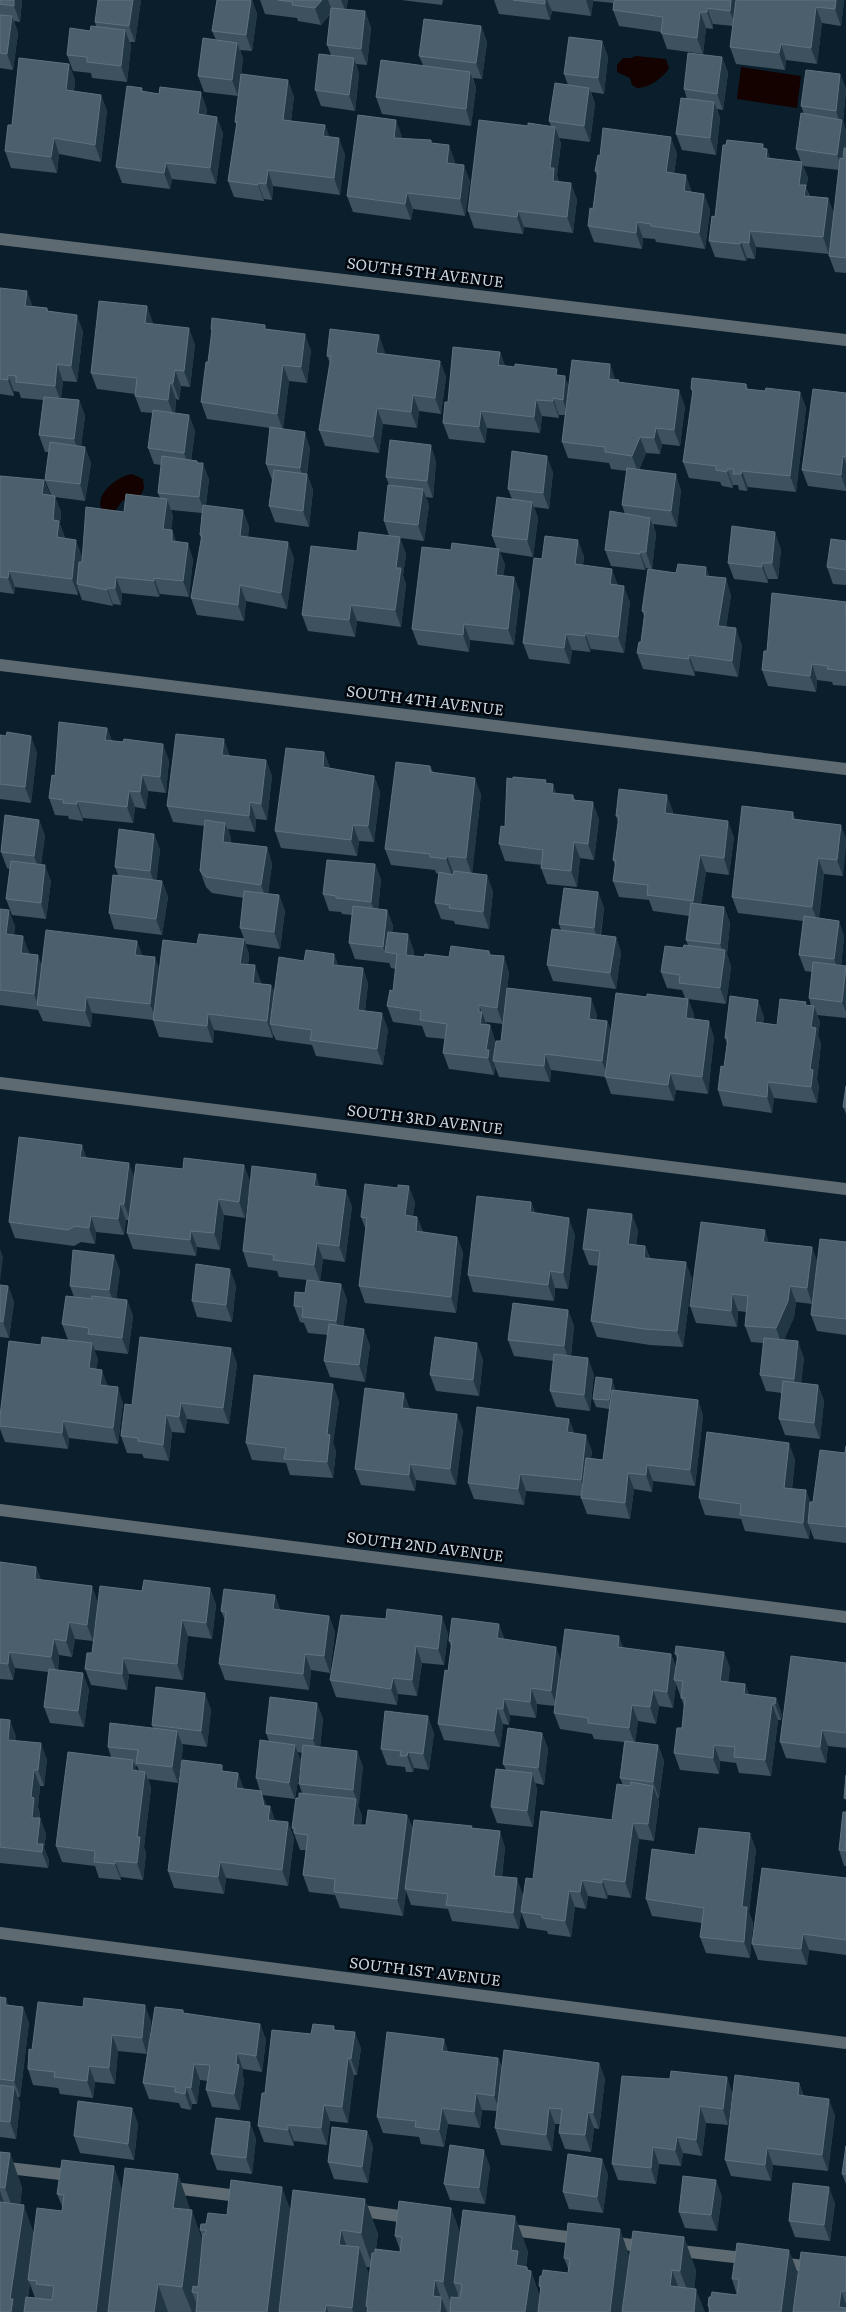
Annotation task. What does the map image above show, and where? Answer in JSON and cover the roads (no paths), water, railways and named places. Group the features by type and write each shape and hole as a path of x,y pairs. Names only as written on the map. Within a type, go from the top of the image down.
{"street":[{"name":"SOUTH 5TH AVENUE","path":"0,239 846,340"},
{"name":"SOUTH 4TH AVENUE","path":"0,665 846,768"},
{"name":"SOUTH 3RD AVENUE","path":"0,1083 846,1189"},
{"name":"SOUTH 2ND AVENUE","path":"0,1510 846,1617"},
{"name":"SOUTH 1ST AVENUE","path":"0,1933 846,2043"},
{"path":"0,2167 88,2178"},
{"path":"157,2186 256,2198"},
{"path":"344,2209 423,2219"},
{"path":"492,2227 846,2271"}]}
